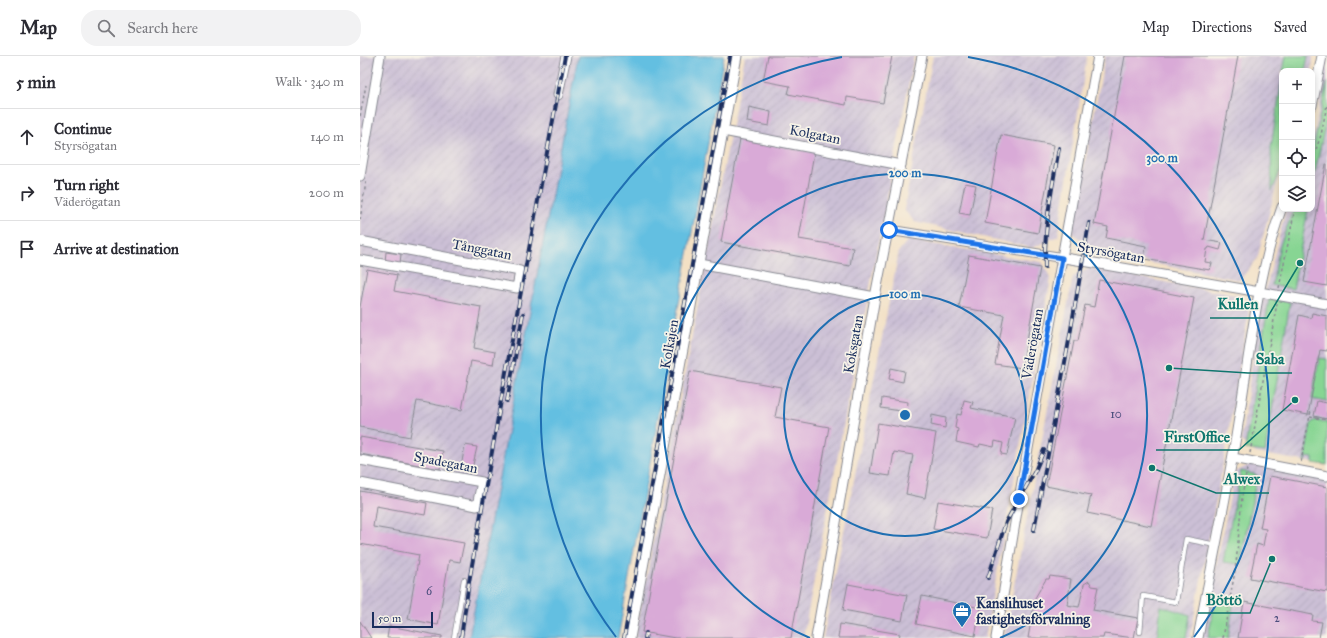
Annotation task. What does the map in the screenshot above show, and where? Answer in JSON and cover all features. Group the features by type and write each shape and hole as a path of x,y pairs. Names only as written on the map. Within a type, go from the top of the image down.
{"street":[{"path":"360,176 363,141 380,56"},
{"path":"558,95 566,56"},
{"name":"Kolkajen","path":"630,638 737,56"},
{"name":"Koksgatan","path":"816,638 876,297 922,56"},
{"name":"Väderögatan","path":"996,638 1019,499 1098,56"},
{"path":"1312,104 1322,56"},
{"name":"Kolgatan","path":"723,131 901,165"},
{"path":"1198,638 1233,458 1259,293 1265,262 1274,228 1280,212"},
{"name":"Styrsögatan","path":"889,230 1062,258 1327,304"},
{"name":"Tånggatan","path":"360,241 520,271 516,288 360,260"},
{"path":"699,264 876,297"},
{"path":"1233,458 1327,476"},
{"name":"Spadegatan","path":"360,460 482,482 477,506 360,482"}],"lane":[{"path":"1140,632 1143,596 1176,602 1186,539 1216,544"},
{"path":"454,638 464,580"}],"path":[{"path":"360,116 367,78"},
{"path":"1315,152 1321,135 1327,105"},
{"path":"1223,638 1236,565 1242,496 1293,212"},
{"path":"1301,464 1311,410"},
{"path":"1310,417 1327,420"}],"shaded area":[{"path":"360,56 578,56 469,638 360,638"},
{"path":"745,56 914,56 803,638 635,638"},
{"path":"933,56 1087,56 1058,236 1032,248 915,222 904,210"},
{"path":"1105,56 1313,56 1312,68 1279,68 1279,178 1257,259 1240,280 1099,253 1072,233"},
{"path":"1327,57 1327,465 1256,453 1241,441 1259,316 1285,212 1315,212 1315,131"},
{"path":"908,240 1042,262 1051,278 985,638 823,638 899,251"},
{"path":"1090,268 1240,296 1249,311 1224,458 1190,638 1004,638 1073,277"},
{"path":"1251,464 1327,480 1327,638 1202,638 1235,472"}],"green space":[{"path":"1286,56 1308,56 1306,68 1284,68"},
{"path":"1327,82 1327,116 1315,172 1315,140"},
{"path":"1279,98 1279,174 1272,191 1271,147"},
{"path":"1293,212 1307,212 1293,289 1272,285 1280,245"},
{"path":"1269,299 1290,302 1265,452 1245,449"},
{"path":"1319,358 1327,359 1327,402 1312,399"},
{"path":"1315,420 1327,422 1327,465 1313,463 1313,458 1306,457 1304,462 1311,423"},
{"path":"1241,471 1257,475 1240,564 1223,562"},
{"path":"1216,596 1234,599 1228,638 1208,638"},
{"path":"1161,606 1190,615 1186,638 1157,638"}],"water":[{"path":"578,56 724,56 618,638 469,638"}],"building":[{"path":"768,56 892,56 883,103 847,97 846,105 788,94 790,86 763,81"},
{"path":"1125,56 1238,56 1204,240 1222,243 1220,250 1209,247 1207,249 1205,262 1212,263 1210,270 1144,259 1146,246 1106,238 1108,227 1094,224"},
{"path":"749,107 771,112 769,126 747,122"},
{"path":"1001,135 1054,145 1038,233 985,223"},
{"path":"740,139 814,153 799,239 853,248 850,266 721,242"},
{"path":"1327,164 1327,286 1304,282"},
{"path":"965,183 976,185 970,215 959,213"},
{"path":"386,252 401,254 400,264 385,262"},
{"path":"969,255 1040,268 1022,368 995,364 1004,315 959,307"},
{"path":"367,269 397,275 394,291 481,307 474,348 495,352 493,365 471,361 462,410 417,401 410,437 360,427 360,307"},
{"path":"1099,280 1194,298 1151,526 1087,513 1091,495 1046,486 1074,341 1078,341 1085,305 1094,307"},
{"path":"1312,313 1327,316 1327,351 1320,350 1308,415 1282,410 1299,315 1311,318"},
{"path":"891,368 905,371 903,382 889,379"},
{"path":"690,371 781,387 775,417 829,427 791,638 675,638 642,632"},
{"path":"882,398 908,402 907,412 881,408"},
{"path":"964,400 973,402 971,408 1015,417 1007,455 1001,454 1003,443 995,441 994,447 980,444 979,447 956,442 958,429 955,428 957,414 961,415"},
{"path":"1317,401 1327,403 1327,419 1314,416"},
{"path":"932,415 946,418 945,428 931,425"},
{"path":"878,423 936,433 925,498 906,494 913,455 894,452 890,476 870,473"},
{"path":"360,437 443,451 440,469 360,454"},
{"path":"465,445 477,447 472,469 461,467"},
{"path":"1270,476 1327,487 1327,592 1250,578 1257,544 1263,546 1266,529 1260,528"},
{"path":"360,491 427,503 425,515 376,506 373,527 464,543 460,562 449,560 438,625 408,619 419,555 360,544"},
{"path":"938,501 992,510 987,538 933,529"},
{"path":"1050,576 1071,579 1067,605 1079,607 1084,584 1089,581 1092,586 1098,587 1093,610 1138,618 1134,638 1104,634 1103,638 1028,638 1035,598 1046,579 1049,579"},
{"path":"848,584 907,595 902,621 843,610"},
{"path":"922,596 981,608 975,636 916,624"},
{"path":"1244,602 1313,615 1312,621 1322,622 1319,638 1238,638"},
{"path":"360,621 364,627 371,638 360,638"},
{"path":"840,624 900,634 899,638 838,638"},
{"path":"389,626 442,636 442,638 387,638"}],"railway":[{"path":"461,638 469,582 506,372 565,56"},
{"path":"624,638 730,56"},
{"path":"1045,267 1047,222 1059,148"},
{"path":"1034,530 1089,223"},
{"path":"507,401 523,314"},
{"path":"988,578 1006,522 1035,471 1044,450"},
{"path":"645,638 646,633"}],"place":[{"name":"Kullen","path":"1300,263"},
{"name":"Saba","path":"1169,368"},
{"name":"FirstOffice","path":"1295,400"},
{"name":"Alwex","path":"1152,468"},
{"name":"Böttö","path":"1272,559"},
{"name":"Kanslihuset fastighetsförvalning","path":"962,628"}],"route":[{"path":"889,230 1062,258 1019,499"}]}
